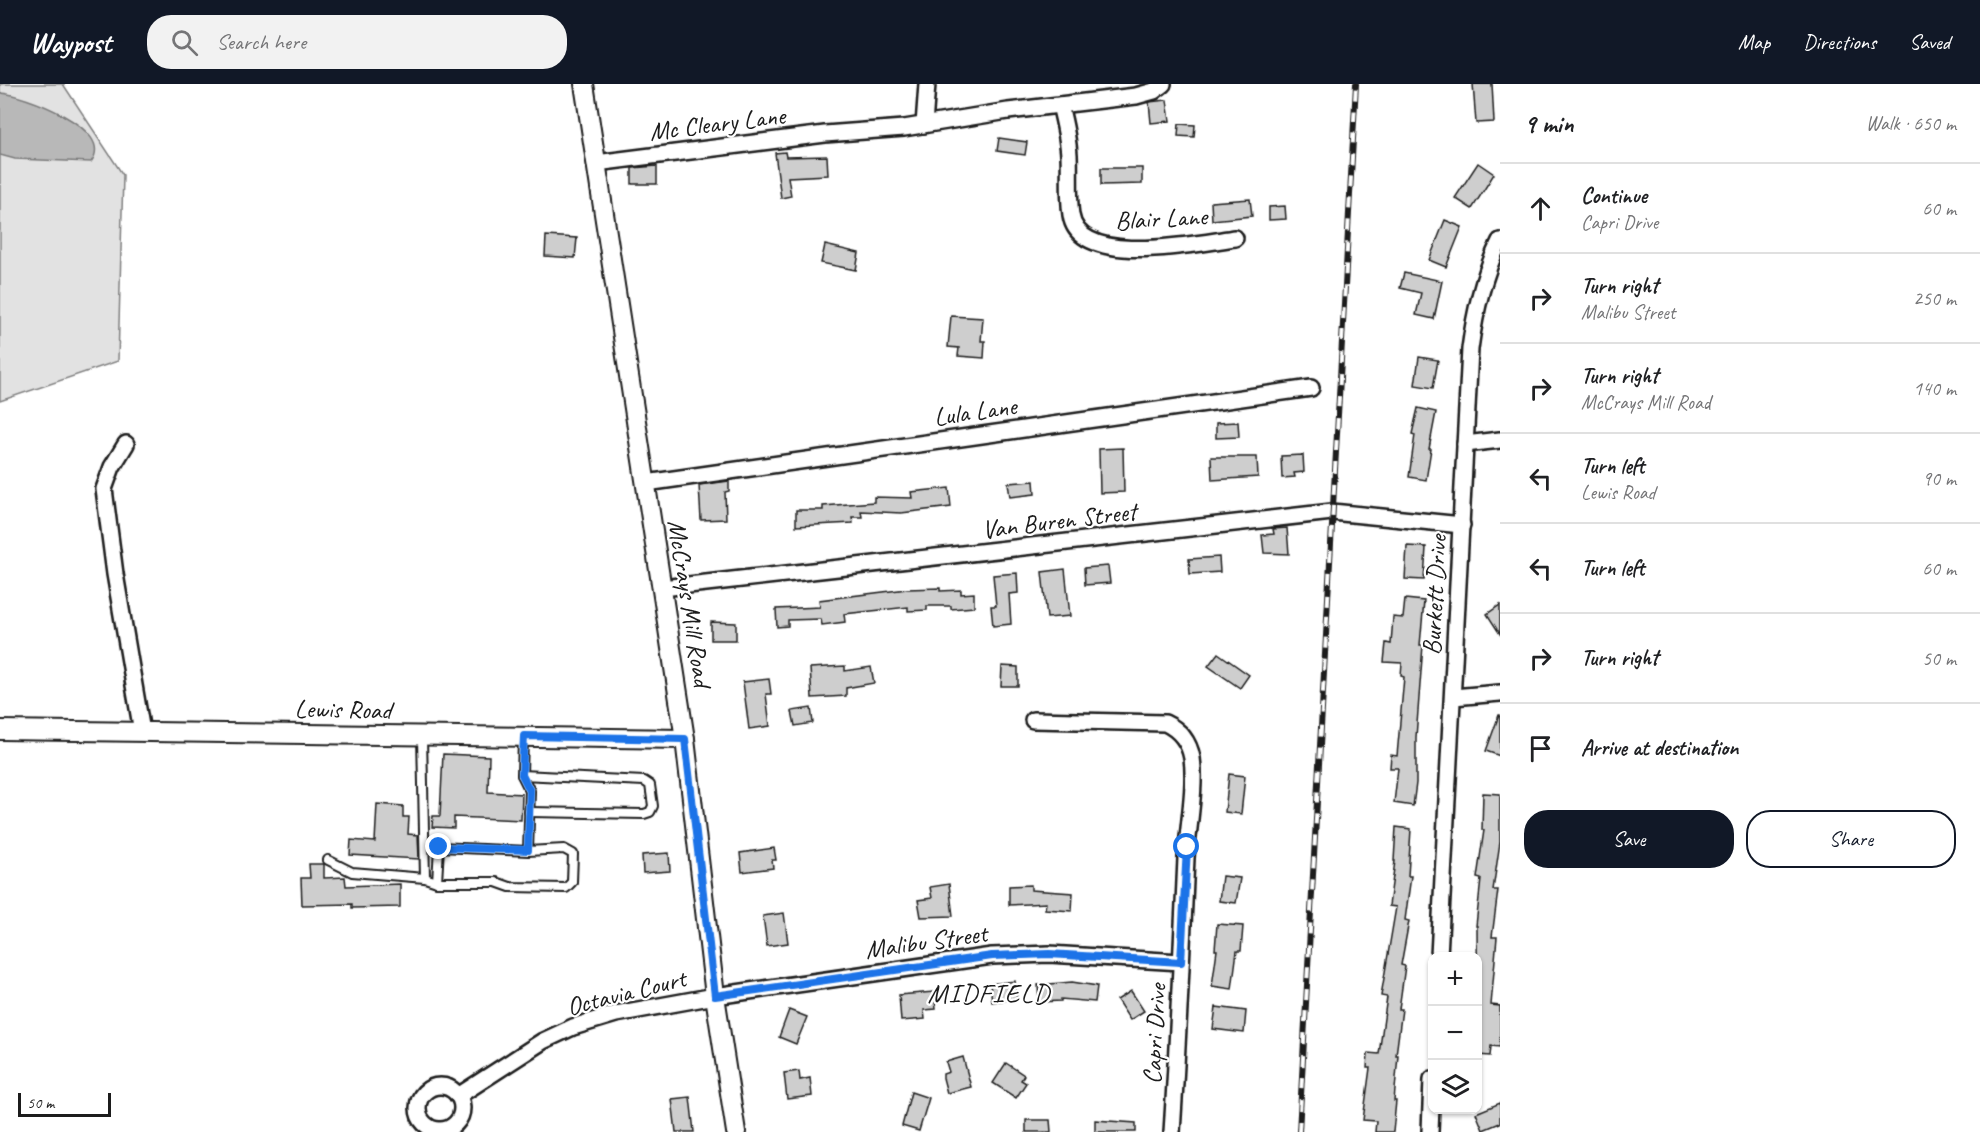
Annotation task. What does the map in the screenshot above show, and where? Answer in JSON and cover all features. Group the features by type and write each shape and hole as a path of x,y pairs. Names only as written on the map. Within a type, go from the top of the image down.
{"street":[{"name":"McCrays Mill Road","path":"584,84 685,739 715,996 736,1132"},
{"path":"924,125 927,84"},
{"name":"Mc Cleary Lane","path":"596,162 825,134 924,125 1136,96 1154,91 1162,84"},
{"name":"Blair Lane","path":"1060,105 1069,154 1071,214 1076,228 1084,237 1104,246 1153,248 1234,238"},
{"name":"Burkett Drive","path":"1439,952 1473,322 1485,278 1500,241"},
{"name":"Lula Lane","path":"646,483 1311,388"},
{"path":"1465,444 1500,440"},
{"path":"126,444 112,467 104,489 115,574 142,732"},
{"name":"Van Buren Street","path":"662,588 1332,512 1462,525"},
{"path":"1453,697 1500,693"},
{"name":"Capri Drive","path":"1033,720 1165,723 1175,727 1188,744 1193,772 1172,1132"},
{"name":"Lewis Road","path":"0,730 685,739"},
{"name":"Malibu Street","path":"715,996 992,956 1049,954 1181,962"},
{"name":"Octavia Court","path":"458,1096 543,1041 573,1027 616,1014 715,996"},
{"path":"1430,1132 1431,1114"}],"lane":[{"path":"422,735 425,878"},
{"path":"524,736 522,775 530,791 528,850"},
{"path":"522,775 644,781 650,785 653,806 650,812 644,814 529,812"},
{"path":"328,860 352,872 425,878 437,882 496,882 510,887 566,888 572,882 573,854 564,849 439,847 437,882"}],"shaded area":[{"path":"0,84 63,84 123,175 118,361 0,401"},
{"path":"0,93 45,107 79,126 91,137 95,150 91,162 15,159 0,155"}],"building":[{"path":"1473,84 1492,84 1494,122 1476,123"},
{"path":"1167,100 1170,121 1151,123 1149,102"},
{"path":"1179,124 1195,125 1194,137 1178,136"},
{"path":"999,138 1027,142 1025,155 997,151"},
{"path":"785,152 786,157 827,156 828,175 788,177 791,196 781,198 775,153"},
{"path":"1478,163 1494,174 1472,209 1455,198"},
{"path":"657,166 657,184 632,184 632,168"},
{"path":"1101,168 1142,168 1142,184 1101,185"},
{"path":"1250,199 1252,216 1212,220 1211,202"},
{"path":"1285,206 1286,219 1269,220 1269,207"},
{"path":"1445,220 1462,227 1446,267 1429,260"},
{"path":"546,236 577,238 575,258 545,256"},
{"path":"825,245 859,253 856,270 821,263"},
{"path":"1404,273 1442,281 1434,319 1416,315 1421,293 1400,288"},
{"path":"951,316 983,318 981,341 985,341 984,358 958,356 959,348 948,347"},
{"path":"1419,357 1438,360 1433,388 1415,385"},
{"path":"1418,408 1436,412 1426,480 1409,477 1415,435 1412,434"},
{"path":"1238,422 1239,437 1216,438 1216,423"},
{"path":"1123,448 1124,492 1100,493 1099,449"},
{"path":"1303,455 1304,472 1294,473 1295,477 1282,478 1281,456"},
{"path":"1211,457 1257,457 1258,477 1212,480"},
{"path":"729,481 729,491 725,492 726,519 701,520 699,485"},
{"path":"1034,481 1035,494 1010,497 1008,483"},
{"path":"949,488 951,507 901,513 861,511 862,517 852,517 853,523 796,526 796,510 823,510 823,506 874,502 874,497 912,498 911,492"},
{"path":"1287,528 1289,554 1264,553 1262,535 1274,534 1273,529"},
{"path":"1407,546 1426,547 1424,580 1405,579"},
{"path":"1219,557 1220,572 1190,574 1189,559"},
{"path":"1108,566 1110,583 1085,585 1084,568"},
{"path":"1065,569 1070,616 1047,618 1042,572"},
{"path":"1017,573 1018,593 1009,594 1011,624 993,626 991,606 996,606 993,575"},
{"path":"940,588 940,591 961,590 961,594 974,593 974,607 951,609 951,606 927,606 927,610 908,611 908,607 844,614 845,622 822,625 821,619 788,620 788,626 777,627 776,609 820,607 819,600 907,589"},
{"path":"1405,599 1424,601 1413,806 1394,803 1398,768 1390,768 1391,755 1397,756 1404,677 1401,676 1402,663 1384,662 1386,643 1391,644 1393,617 1403,618"},
{"path":"1500,605 1500,634 1487,614"},
{"path":"711,622 736,623 736,640 711,640"},
{"path":"1218,653 1249,675 1240,688 1208,666"},
{"path":"845,666 845,671 871,667 874,683 846,688 846,696 812,698 810,668"},
{"path":"1002,666 1018,667 1018,686 1001,686"},
{"path":"769,679 771,694 766,694 770,726 749,729 743,682"},
{"path":"811,708 813,723 795,726 792,711"},
{"path":"1500,715 1500,756 1486,751"},
{"path":"443,754 489,756 488,792 522,794 521,820 454,817 454,828 432,827 433,816 440,816"},
{"path":"1229,774 1245,776 1241,814 1225,812"},
{"path":"1483,793 1500,794 1500,842 1493,890 1498,890 1492,937 1497,937 1491,1005 1500,1006 1500,1047 1491,1046 1490,1056 1482,1055 1482,952 1477,952 1476,926 1481,879 1477,878 1484,830 1482,830"},
{"path":"377,804 403,806 403,817 409,817 408,834 418,835 419,859 350,855 351,840 375,842"},
{"path":"1396,827 1411,829 1408,876 1411,876 1405,920 1409,921 1401,965 1405,966 1399,1009 1402,1009 1396,1055 1398,1055 1393,1132 1375,1132 1376,1121 1363,1120 1370,1068 1367,1068 1368,1053 1379,1054 1387,997 1381,996 1396,907 1389,906 1395,861"},
{"path":"774,848 776,860 772,860 773,868 742,872 740,853"},
{"path":"669,853 670,871 643,873 642,855"},
{"path":"309,864 324,864 324,878 345,877 346,886 400,884 400,907 352,908 352,904 302,905 301,878 310,878"},
{"path":"1222,876 1240,878 1236,903 1219,901"},
{"path":"949,884 953,916 921,917 918,900 932,898 930,887"},
{"path":"1031,885 1031,890 1073,893 1072,911 1045,909 1046,903 1009,905 1009,886"},
{"path":"784,913 788,943 767,946 763,916"},
{"path":"1217,924 1243,926 1241,951 1237,951 1232,989 1212,986 1217,950 1215,950"},
{"path":"1015,981 1017,999 992,1002 990,984"},
{"path":"1072,982 1097,986 1095,1002 1061,999 1061,1001 1039,1002 1038,985"},
{"path":"1131,991 1144,1011 1130,1020 1117,1000"},
{"path":"934,992 936,1009 924,1010 925,1019 901,1021 899,995"},
{"path":"1216,1007 1246,1011 1244,1033 1213,1029"},
{"path":"789,1010 807,1017 796,1044 779,1037"},
{"path":"963,1057 971,1087 947,1093 943,1078 943,1074 949,1072 946,1062"},
{"path":"1006,1063 1024,1075 1021,1080 1026,1083 1016,1098 993,1083"},
{"path":"799,1071 800,1080 810,1078 812,1096 787,1099 784,1073"},
{"path":"911,1092 929,1098 919,1131 902,1126"},
{"path":"690,1097 694,1132 676,1132 672,1099"},
{"path":"1500,1103 1500,1123 1483,1130 1476,1114 1482,1114 1482,1110"},
{"path":"1026,1120 1050,1120 1051,1132 1026,1132"},
{"path":"1095,1120 1136,1123 1136,1132 1095,1132"}],"railway":[{"path":"1299,1132 1356,84"}],"district":[{"name":"MIDFIELD","path":"989,993"}],"route":[{"path":"439,847 528,850 530,791 522,775 524,736 685,739 715,996 992,956 1049,954 1181,962 1187,847"}]}
